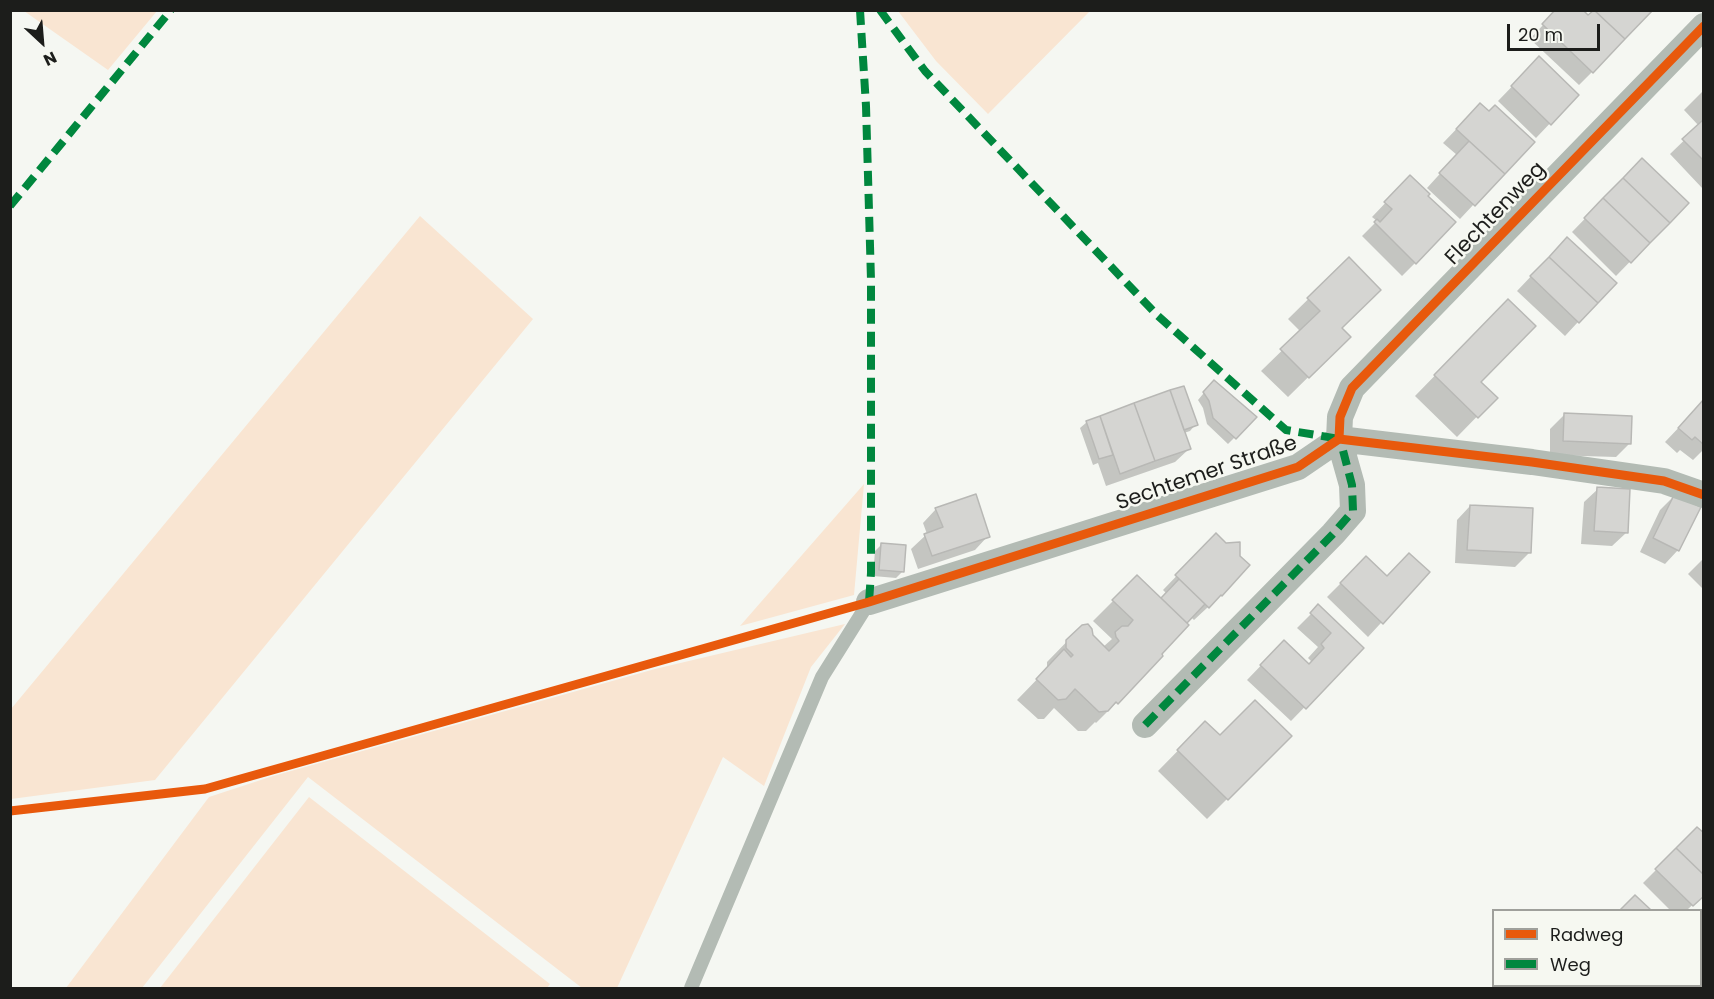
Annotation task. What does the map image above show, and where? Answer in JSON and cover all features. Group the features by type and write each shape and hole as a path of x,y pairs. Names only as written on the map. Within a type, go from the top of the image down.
{"street":[{"name":"Flechtenweg","path":"1339,439 1340,417 1352,388 1704,26"},
{"path":"1145,725 1353,511 1352,485 1339,439 1532,462 1664,481 1704,495"},
{"name":"Sechtemer Straße","path":"868,602 1298,467 1339,439"}],"lane":[{"path":"691,988 822,677 868,602"}],"shaded area":[{"path":"24,11 157,11 108,70"},
{"path":"898,11 1090,11 988,114 936,61"},
{"path":"420,216 533,319 155,780 11,799 11,709"},
{"path":"864,484 854,595 740,626"},
{"path":"845,624 811,667 764,786 723,757 617,988 582,988 308,777 142,988 66,988 209,797 273,776 655,669"},
{"path":"309,797 550,984 547,988 160,988"}],"building":[{"path":"1555,10 1583,10 1588,15 1594,10 1625,39 1593,73 1542,24"},
{"path":"1594,10 1653,10 1625,39"},
{"path":"1539,56 1579,95 1551,125 1511,86"},
{"path":"1480,103 1489,111 1495,105 1535,142 1505,174 1456,129"},
{"path":"1704,119 1704,161 1682,139"},
{"path":"1469,141 1505,174 1475,206 1439,173"},
{"path":"1642,158 1689,203 1670,223 1623,178"},
{"path":"1410,175 1430,194 1428,196 1456,222 1416,264 1374,222 1377,219 1380,222 1392,209 1384,202"},
{"path":"1623,178 1670,223 1650,243 1603,198"},
{"path":"1603,198 1650,243 1631,263 1584,218"},
{"path":"1567,237 1617,283 1598,303 1549,257"},
{"path":"1349,257 1381,290 1342,328 1351,337 1309,378 1280,349 1320,311 1307,298"},
{"path":"1549,257 1598,303 1579,323 1530,276"},
{"path":"1508,299 1536,326 1481,382 1498,398 1478,418 1434,375"},
{"path":"1214,380 1257,417 1236,439 1213,418 1209,401 1203,392"},
{"path":"1184,386 1198,425 1184,430 1170,390"},
{"path":"1170,390 1191,449 1155,461 1134,403"},
{"path":"1704,399 1704,445 1695,437 1692,440 1678,428"},
{"path":"1134,403 1155,461 1120,474 1100,416"},
{"path":"1564,413 1632,416 1631,444 1563,441"},
{"path":"1100,416 1113,455 1099,459 1086,421"},
{"path":"1597,487 1630,489 1628,533 1594,531"},
{"path":"976,494 990,537 932,556 924,534 943,527 935,508"},
{"path":"1674,495 1701,507 1679,551 1653,538"},
{"path":"1470,505 1533,508 1531,553 1467,550"},
{"path":"1216,533 1226,543 1240,542 1240,556 1250,565 1209,608 1175,575"},
{"path":"881,543 906,545 904,572 879,570"},
{"path":"1409,553 1430,572 1383,624 1340,583 1366,556 1387,576"},
{"path":"1137,575 1189,625 1118,704 1116,702 1108,711 1099,712 1075,689 1066,699 1058,700 1036,679 1064,649 1071,657 1073,655 1066,648 1066,640 1082,625 1088,624 1093,635 1109,651 1119,641 1115,632 1122,626 1128,626 1133,620 1112,600"},
{"path":"1179,579 1205,604 1187,623 1161,598"},
{"path":"1318,604 1364,648 1306,709 1260,665 1284,640 1309,664 1324,648 1321,644 1331,633 1310,613"},
{"path":"1255,700 1292,736 1228,800 1177,750 1205,721 1220,735"},
{"path":"1697,827 1704,833 1704,875 1676,848"},
{"path":"1676,848 1704,875 1704,896 1693,906 1655,869"},
{"path":"1635,895 1650,909 1621,909"}],"marked path":[{"path":"10,206 171,10"},
{"path":"860,10 866,106 871,280 871,573 869,602 866,603"},
{"path":"880,10 925,71 1158,316 1286,430 1340,439"},
{"path":"1145,725 1353,511 1352,485 1339,435"},
{"path":"1701,988 1704,985"}],"cycle path":[{"path":"1339,439 1340,417 1352,388 1704,26"},
{"path":"10,811 205,789 869,602 1298,467 1339,439 1532,462 1664,481 1704,495"}]}
